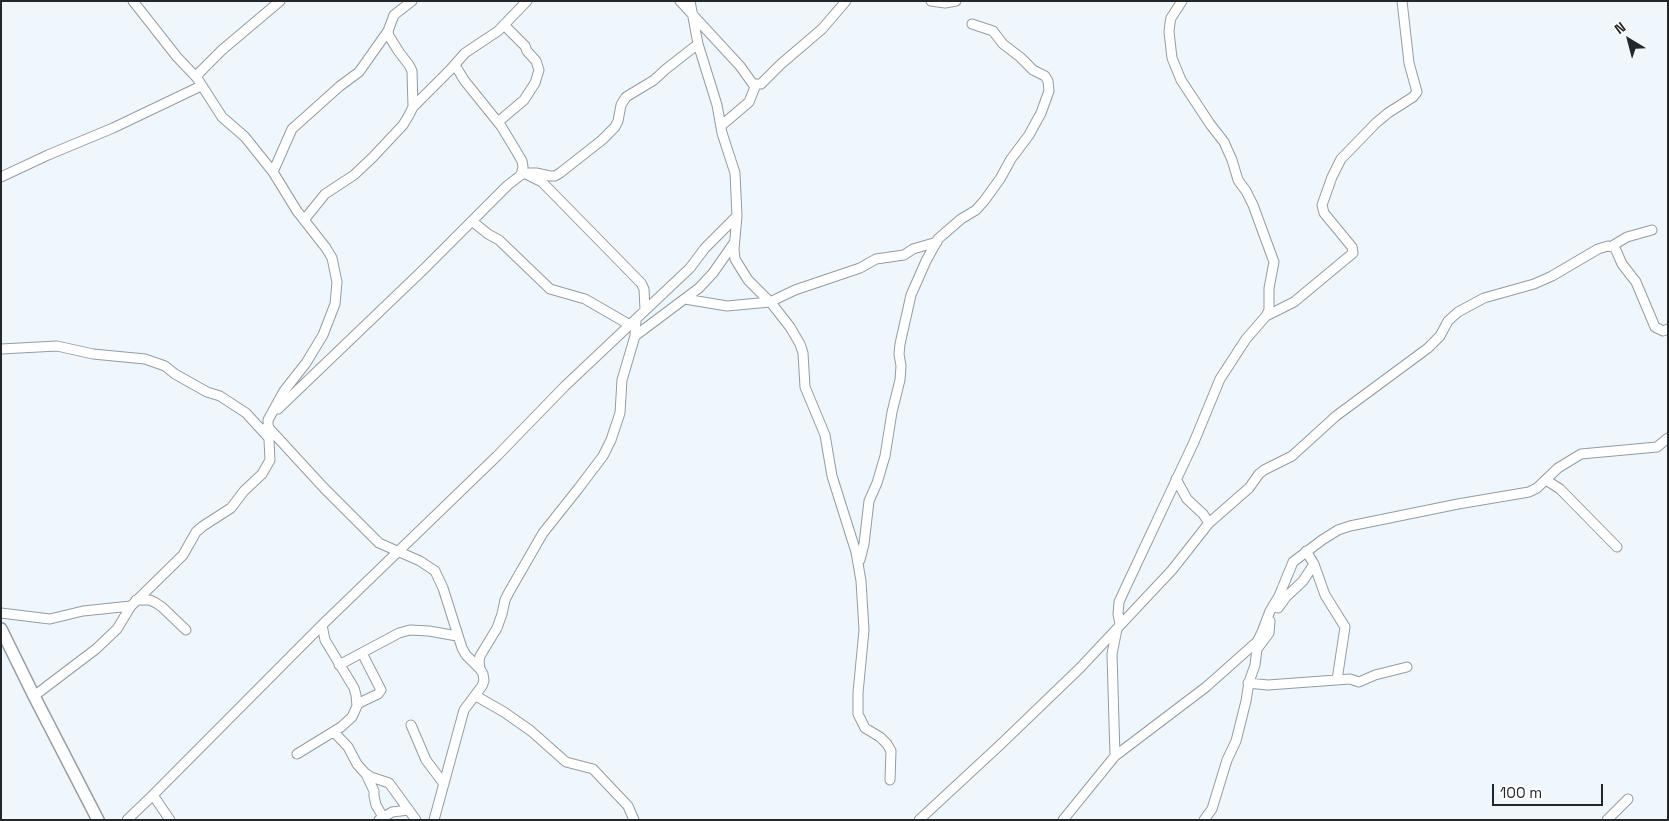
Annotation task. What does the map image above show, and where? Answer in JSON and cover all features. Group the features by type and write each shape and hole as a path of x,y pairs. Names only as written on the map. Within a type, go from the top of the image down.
{"street":[{"path":"34,696 96,649 117,629 133,603 183,555 196,532 231,508 244,491 262,474 270,460 267,426 270,416 323,335 335,304 337,282 332,258 326,248 297,211 274,172 245,137 222,117 199,82 133,1"},
{"path":"199,82 199,73 260,16 280,1"},
{"path":"274,172 292,130 340,86 359,72 388,31 394,15 412,1"},
{"path":"304,220 325,194 354,175 373,157 402,125 413,107 465,53 490,37 527,1"},
{"path":"680,1 740,66 753,84 755,90 749,102 722,126"},
{"path":"690,1 698,44 717,106 722,133 734,172 737,216 734,242 735,259 748,280 770,302 790,327 800,344 803,354 805,387 825,435 832,476 859,563 864,630 858,714 864,728 880,737 891,751 890,780"},
{"path":"753,84 761,84 822,29 846,1"},
{"path":"931,1 945,3 956,1"},
{"path":"1115,756 1112,654 1119,625 1119,602 1194,442 1220,380 1246,339 1269,310 1274,262 1253,205 1238,180 1224,142 1180,80 1172,58 1170,23 1171,18 1182,1"},
{"path":"1266,316 1294,302 1353,253 1352,247 1324,212 1322,204 1341,159 1376,123 1414,97 1417,92 1409,63 1402,1"},
{"path":"859,563 864,544 869,501 877,484 885,456 892,412 900,380 900,344 911,296 926,261 937,242 956,224 976,210 984,201 1029,135 1047,100 1049,91 1048,81 1045,76 1033,70 1003,44 993,31 972,24"},
{"path":"498,122 524,100 535,83 539,70 536,61 527,52 525,46 504,25"},
{"path":"388,31 389,36 412,71 413,107"},
{"path":"270,416 508,184 523,174 536,173 555,176 560,174 615,127 621,105 626,97 654,80 698,44"},
{"path":"454,65 498,122 522,161 523,174"},
{"path":"1,177 113,128 199,82"},
{"path":"523,174 542,182 640,283 644,289 646,310"},
{"path":"127,820 322,625 497,456 565,386 690,268 705,248 737,216"},
{"path":"472,221 499,240 550,289 585,299 633,322"},
{"path":"919,820 1073,674 1172,570 1209,523 1249,488 1259,474 1292,456 1336,416 1428,348 1440,336 1448,321 1458,312 1484,298 1534,284 1604,247 1612,246 1627,237 1652,230"},
{"path":"635,336 706,282 734,242"},
{"path":"685,299 727,306 770,302 795,290 860,268 876,259 904,255 914,249 937,242"},
{"path":"1612,246 1618,252 1622,264 1636,282 1655,327 1663,331 1668,329"},
{"path":"480,669 480,656 497,628 505,600 512,586 543,533 603,456 611,440 620,413 622,380 635,336 633,322"},
{"path":"1,349 57,346 93,354 145,359 165,366 174,374 207,392 216,394 246,413 268,437"},
{"path":"267,426 372,537 379,543 432,568 438,575 457,636 466,655 483,674 484,681 476,696 464,710 434,820"},
{"path":"1063,820 1115,756 1206,688 1252,648 1262,632 1293,562 1338,530 1458,504 1530,492 1537,488 1558,468 1581,454 1652,448 1657,447 1668,438"},
{"path":"1176,479 1187,500 1203,514 1209,523"},
{"path":"1546,480 1560,489 1617,546"},
{"path":"1306,552 1314,564 1325,595 1345,627 1337,680"},
{"path":"1204,820 1212,809 1227,760 1236,741 1248,683 1255,665 1257,649 1269,633 1271,618 1282,602 1303,581 1314,564"},
{"path":"1,613 50,619 83,611 150,600 162,607 186,630"},
{"path":"297,754 334,732 356,712 357,704 354,688 325,640 322,625"},
{"path":"1,629 98,820"},
{"path":"339,665 399,633 410,630 457,636"},
{"path":"357,704 378,694 381,690 362,652"},
{"path":"1248,683 1268,686 1350,679 1361,681 1407,667"},
{"path":"476,696 504,712 531,731 566,762 593,769 628,806 634,820"},
{"path":"411,725 426,760 444,784"},
{"path":"334,732 348,747 366,774 374,790 376,805 381,818 397,811 409,810"},
{"path":"366,774 389,783 416,820"},
{"path":"153,795 170,820"},
{"path":"1607,820 1628,799"}]}
